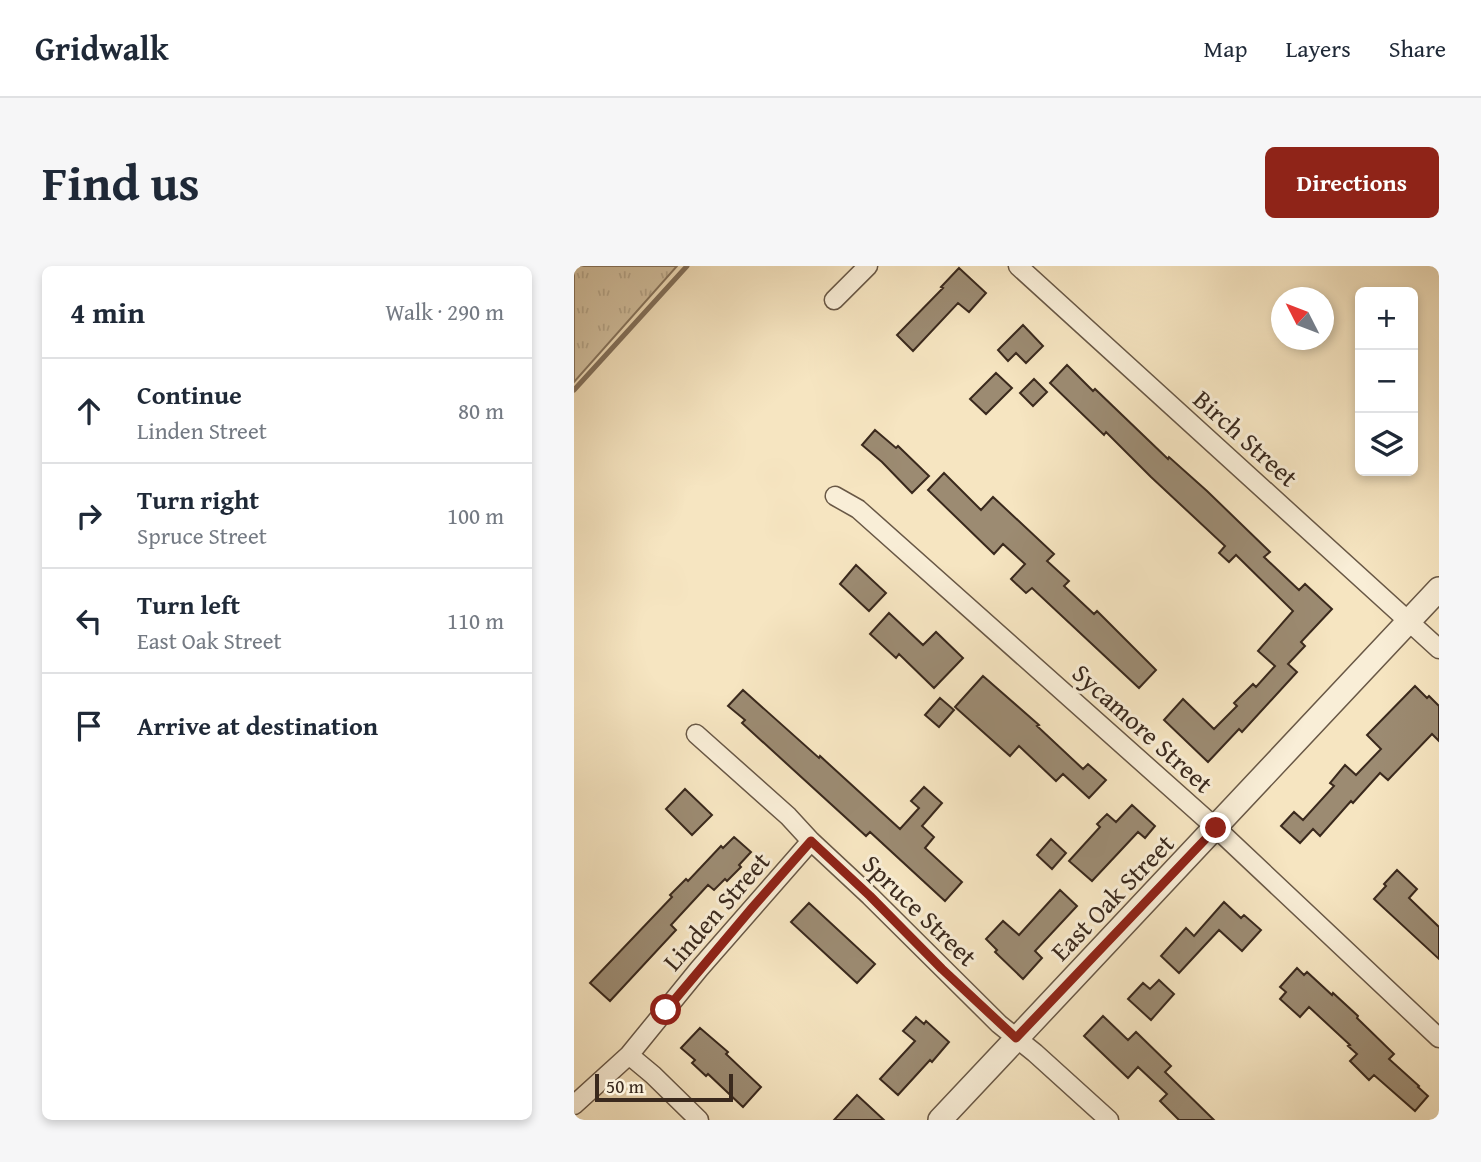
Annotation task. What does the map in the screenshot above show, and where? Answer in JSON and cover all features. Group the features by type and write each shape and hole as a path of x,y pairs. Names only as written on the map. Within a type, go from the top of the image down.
{"street":[{"path":"834,300 868,266"},
{"name":"Birch Street","path":"1018,266 1439,649"},
{"name":"Sycamore Street","path":"835,496 858,509 1216,828 1439,1038"},
{"name":"East Oak Street","path":"940,1120 1439,589"},
{"name":"Spruce Street","path":"696,734 788,816 942,969 1109,1120"},
{"name":"Linden Street","path":"574,1105 629,1055 717,948 811,841"},
{"path":"629,1055 699,1120"}],"green space":[{"path":"574,266 677,266 574,382"}],"building":[{"path":"959,268 986,293 969,312 958,303 913,351 897,335"},
{"path":"1023,325 1043,346 1026,363 1016,353 1008,361 998,350"},
{"path":"1067,365 1168,459 1169,457 1207,491 1270,552 1264,557 1299,590 1305,584 1332,609 1301,642 1305,646 1288,664 1297,672 1242,732 1239,729 1208,762 1164,720 1183,699 1214,729 1237,706 1234,703 1253,684 1256,687 1275,666 1258,651 1293,611 1236,555 1229,562 1219,553 1225,546 1106,432 1104,435 1050,383"},
{"path":"996,373 1012,388 986,414 970,399"},
{"path":"1034,379 1047,392 1033,406 1020,393"},
{"path":"875,430 896,448 898,446 929,476 912,493 862,445"},
{"path":"944,473 981,510 993,497 1054,554 1047,561 1069,581 1064,586 1094,614 1097,611 1156,670 1139,688 1032,588 1026,593 1011,579 1025,564 1003,544 994,554 928,490"},
{"path":"856,565 886,593 869,611 840,584"},
{"path":"889,613 923,645 936,632 963,658 934,688 899,654 896,658 870,634"},
{"path":"983,676 1039,725 1037,726 1083,769 1088,764 1106,780 1089,798 1063,774 1056,781 1019,746 1010,756 955,707"},
{"path":"1415,686 1439,706 1439,741 1432,734 1388,780 1380,773 1320,836 1313,829 1300,843 1281,826 1294,812 1303,820 1334,786 1330,783 1345,765 1356,775 1381,749 1367,735"},
{"path":"743,690 900,829 919,808 911,801 924,787 942,803 922,826 934,837 925,848 962,882 945,901 870,832 866,836 742,723 745,720 728,706"},
{"path":"940,698 954,710 939,727 925,715"},
{"path":"685,789 712,815 692,835 666,809"},
{"path":"1132,805 1155,826 1145,838 1138,832 1092,881 1069,861 1100,827 1097,824 1107,814 1116,822"},
{"path":"734,837 751,852 739,865 741,867 714,890 708,885 671,925 676,930 610,1001 590,983 672,897 670,895"},
{"path":"1051,839 1066,853 1052,869 1037,855"},
{"path":"1397,870 1417,889 1409,898 1439,927 1439,959 1374,899"},
{"path":"1060,890 1077,906 1035,951 1042,958 1023,979 995,952 997,950 986,939 1003,921 1019,935"},
{"path":"1224,902 1241,918 1244,915 1261,930 1242,951 1219,930 1179,973 1161,956 1186,928 1194,936"},
{"path":"809,903 875,964 857,983 791,922"},
{"path":"1297,968 1304,975 1307,972 1332,995 1333,993 1394,1054 1389,1059 1428,1096 1415,1111 1374,1075 1369,1080 1350,1061 1357,1054 1348,1046 1350,1045 1309,1007 1300,1017 1280,999 1286,992 1280,987"},
{"path":"1159,980 1174,994 1151,1020 1128,999 1143,983 1150,989"},
{"path":"1103,1016 1128,1040 1136,1032 1171,1066 1165,1072 1214,1120 1179,1120 1160,1101 1167,1094 1138,1067 1128,1078 1084,1036"},
{"path":"916,1017 924,1024 926,1021 949,1042 898,1095 880,1079 915,1041 903,1031"},
{"path":"700,1028 728,1052 726,1054 761,1087 743,1107 708,1074 706,1076 692,1063 695,1060 681,1048"},
{"path":"857,1095 884,1120 834,1120"}],"waterway":[{"path":"574,390 687,266"}],"route":[{"path":"666,1010 811,841 1016,1038 1216,828"}]}
